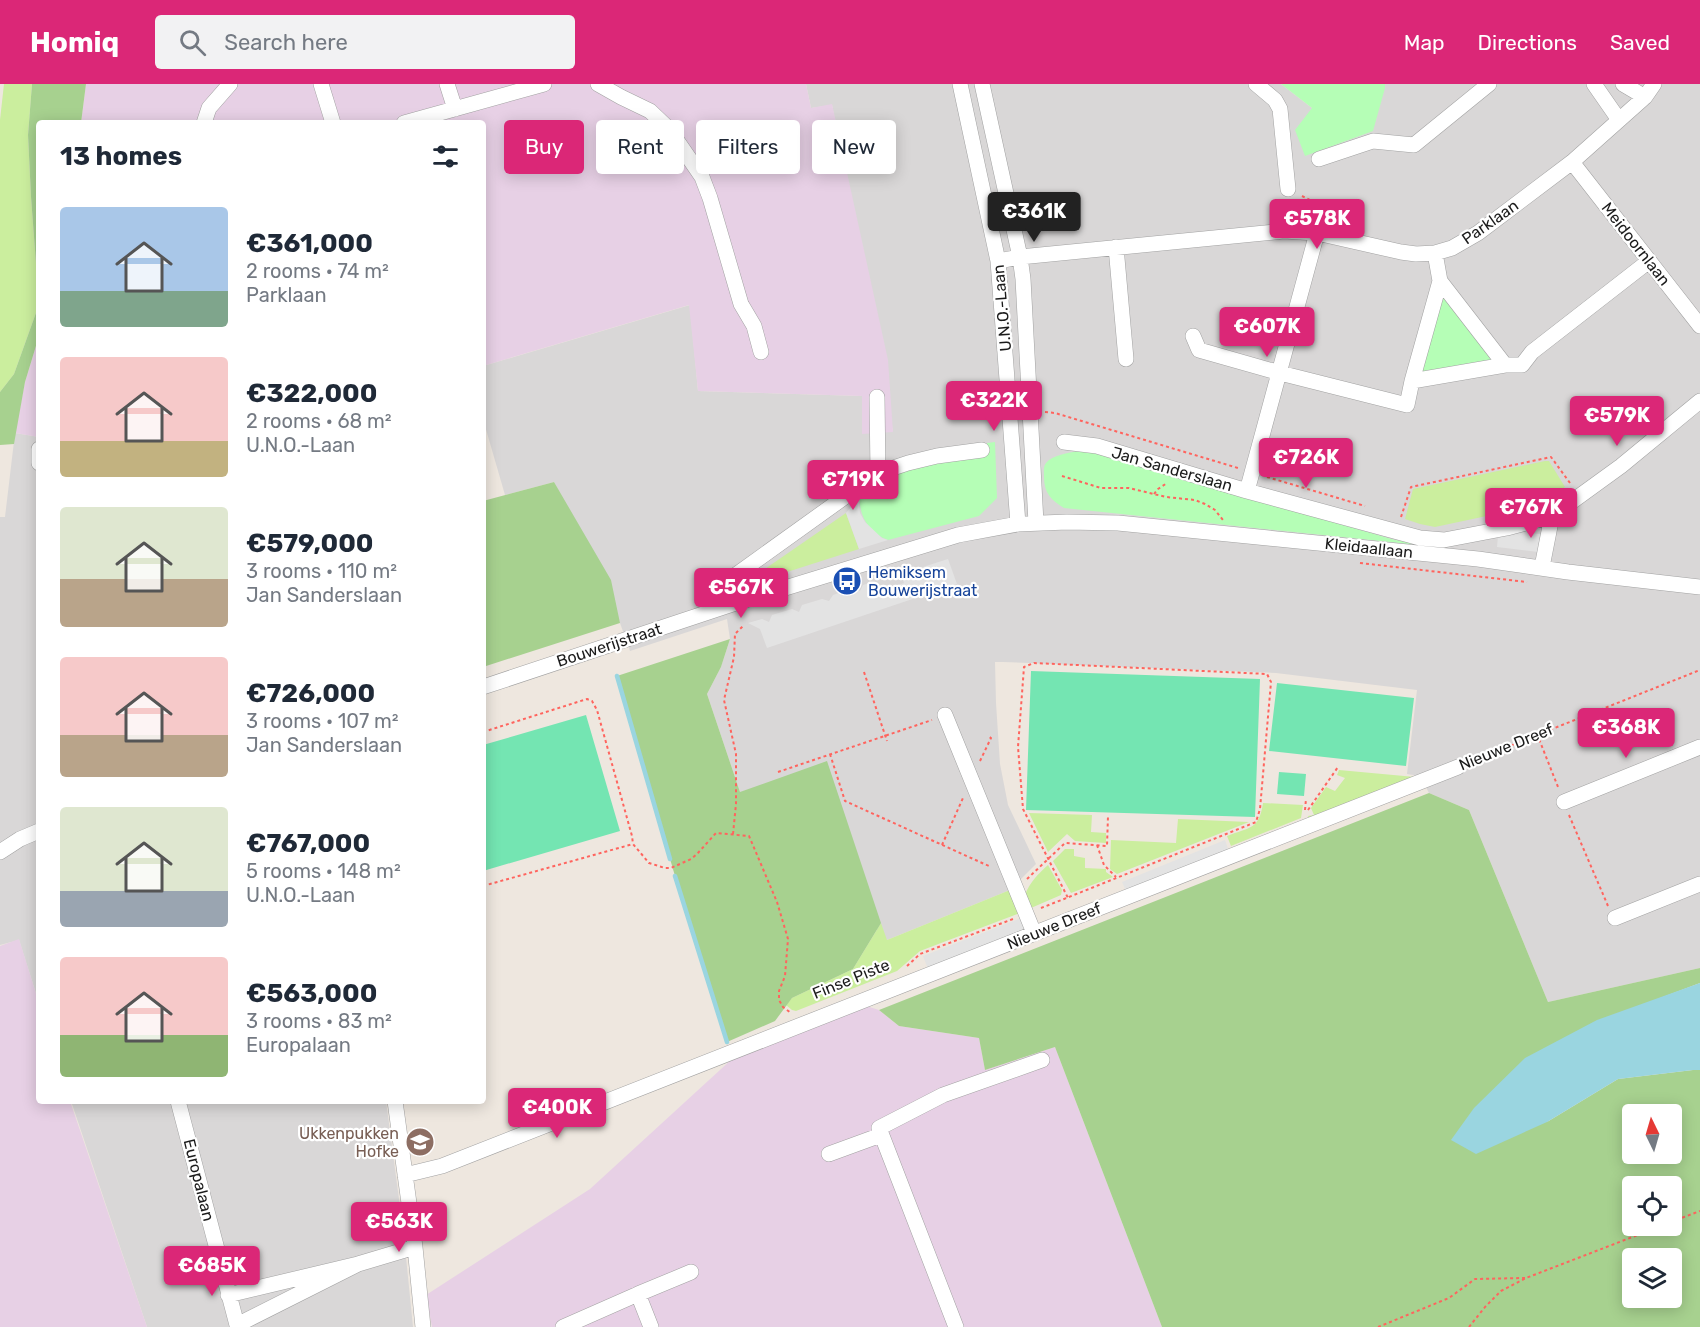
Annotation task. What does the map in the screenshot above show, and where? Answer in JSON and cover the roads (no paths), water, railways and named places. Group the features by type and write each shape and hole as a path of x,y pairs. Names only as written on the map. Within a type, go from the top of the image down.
{"street":[{"path":"205,120 209,108 230,84"},
{"path":"321,84 332,120"},
{"path":"447,84 455,109"},
{"path":"415,120 544,84"},
{"path":"598,84 650,111 669,129 702,177 741,304 754,326 761,352"},
{"name":"U.N.O.-Laan","path":"960,84 998,261 1018,524"},
{"name":"U.N.O.-Laan","path":"982,84 1023,279 1036,523"},
{"path":"1256,84 1275,100 1280,109 1288,189"},
{"path":"1319,159 1373,141 1414,145 1489,84"},
{"path":"1594,84 1619,120"},
{"path":"1623,84 1645,97"},
{"name":"Parklaan","path":"998,261 1284,231 1320,234 1401,252 1435,253 1452,248 1478,233 1572,162 1645,97 1654,84"},
{"name":"Meidoornlaan","path":"1572,162 1700,326"},
{"path":"1247,491 1320,234"},
{"path":"1116,247 1126,359"},
{"path":"1193,336 1198,350 1407,405 1440,281 1435,253"},
{"path":"1412,381 1505,365 1522,365 1532,352 1649,261"},
{"path":"1440,281 1505,365"},
{"path":"877,397 878,473"},
{"name":"Jan Sanderslaan","path":"1064,442 1097,446 1247,491 1420,538 1444,540 1507,528 1552,516 1621,466 1700,401"},
{"path":"1011,428 1032,428"},
{"path":"736,603 732,590 733,577 878,473 927,458 982,450"},
{"path":"1542,567 1552,516"},
{"name":"Bouwerijstraat","path":"486,686 736,603 940,540 979,530 1036,523"},
{"name":"Kleidaallaan","path":"1036,523 1118,523 1478,559 1700,587"},
{"path":"945,716 1034,933"},
{"path":"1564,802 1700,747"},
{"name":"Nieuwe Dreef","path":"405,1175 442,1166 1458,767"},
{"path":"0,852 36,832"},
{"path":"1615,918 1700,884"},
{"path":"956,1327 879,1128 944,1095 1042,1060"},
{"name":"Europalaan","path":"179,1104 237,1325 357,1264"},
{"path":"395,1104 415,1247 423,1327"},
{"path":"829,1154 881,1135"},
{"name":"Europalaan","path":"228,1294 357,1264 415,1247"},
{"path":"563,1327 691,1272"},
{"path":"638,1293 651,1327"}],"water":[{"path":"1700,983 1700,1070 1618,1079 1547,1122 1476,1154 1451,1140 1474,1108 1525,1058 1597,1020"}],"waterway":[{"path":"617,676 670,859"},
{"path":"675,876 727,1042"}],"place":[{"name":"Hemiksem Bouwerijstraat","path":"847,581"},
{"name":"Ukkenpukken Hofke","path":"420,1142"}]}
